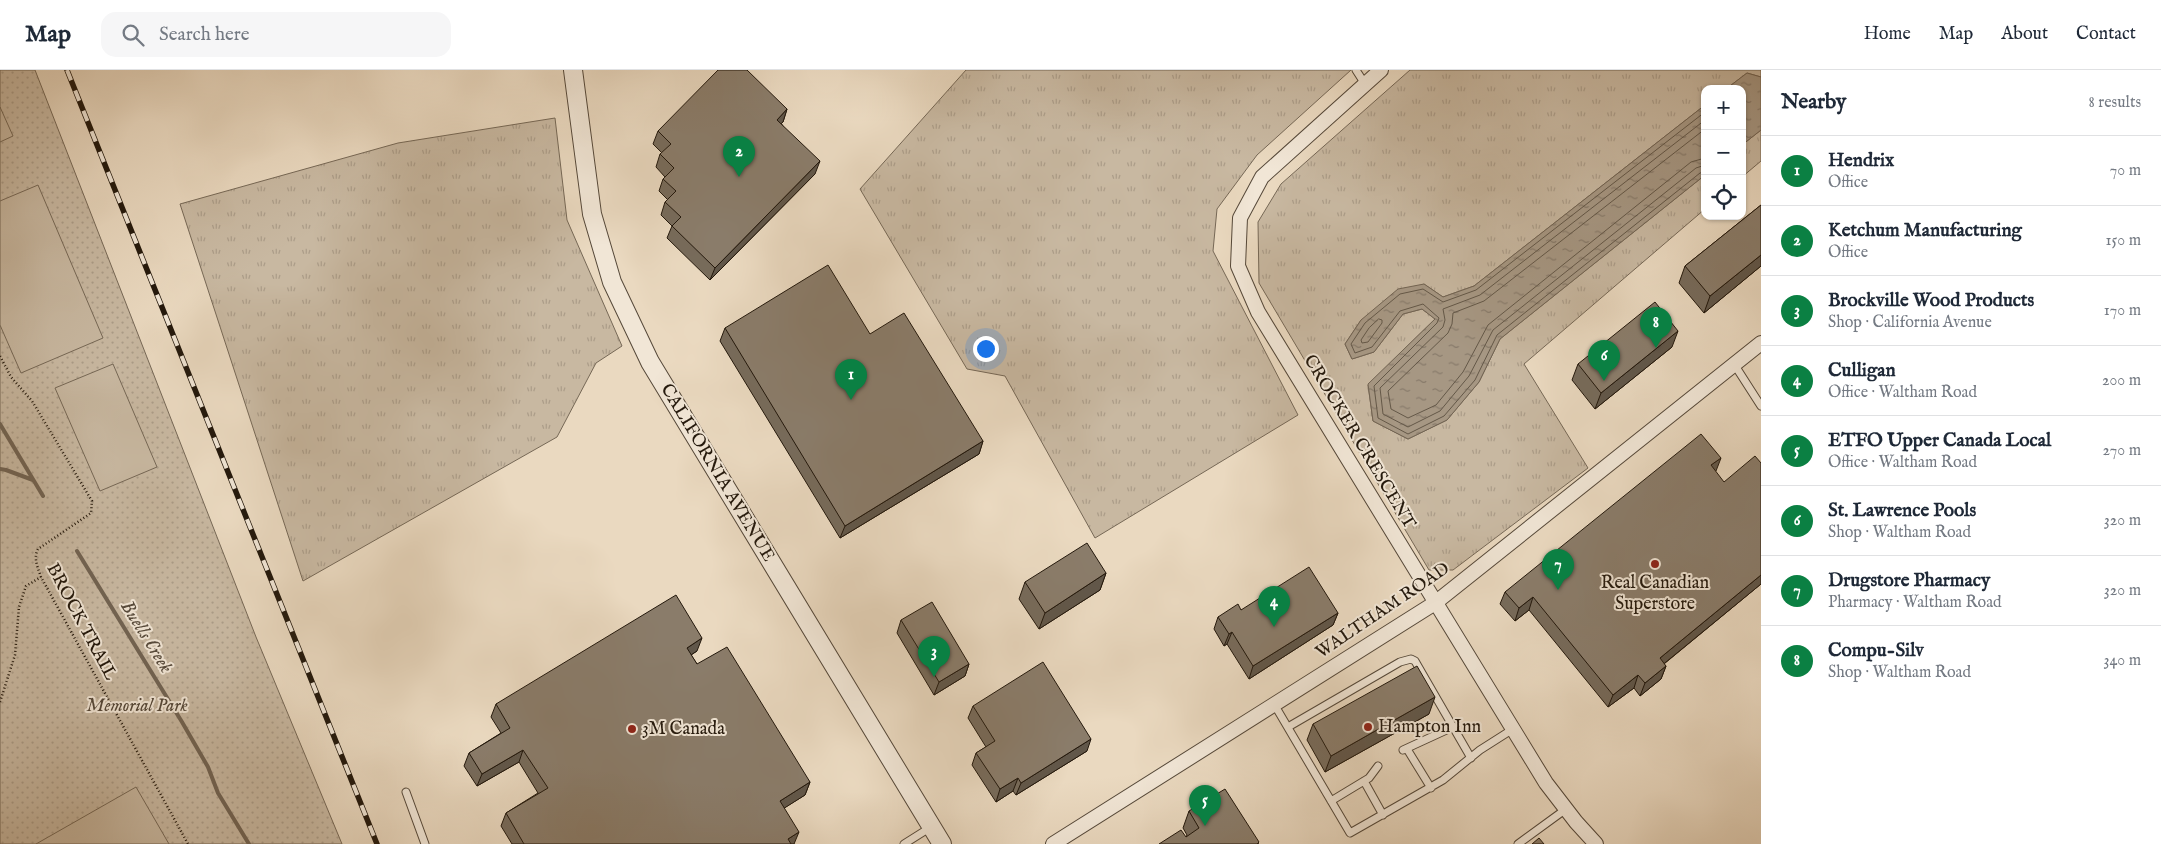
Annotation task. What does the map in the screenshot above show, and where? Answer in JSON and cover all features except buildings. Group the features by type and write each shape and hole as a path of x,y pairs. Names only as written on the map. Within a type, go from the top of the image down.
{"street":[{"name":"CALIFORNIA AVENUE","path":"574,70 592,214 612,282 650,362 942,844"},
{"name":"CROCKER CRESCENT","path":"1381,70 1262,177 1240,218 1238,266 1258,312 1546,783 1596,844"},
{"name":"WALTHAM ROAD","path":"1052,844 1435,603 1761,343"}],"lane":[{"path":"1356,70 1365,84"},
{"path":"1734,364 1761,406"},
{"path":"1288,727 1400,662 1411,659 1415,661 1471,758"},
{"path":"1274,704 1350,833 1444,780 1471,758 1513,729"},
{"path":"1430,788 1405,750 1453,727"},
{"path":"1331,801 1369,778 1378,766"},
{"path":"1364,781 1383,815"},
{"path":"406,792 424,844"},
{"path":"1518,844 1566,809"},
{"path":"904,844 932,827"}],"path":[{"name":"BROCK TRAIL","path":"0,356 11,377 37,408 92,500 91,513 38,549 36,564 41,577 188,844"},
{"path":"0,702 15,654 21,600 26,586 41,577"}],"green space":[{"name":"Memorial Park","path":"0,70 35,70 256,637 342,844 0,844"},
{"path":"966,70 1351,70 1257,155 1217,209 1213,251 1298,415 1095,538 1005,376 967,369 860,189"},
{"path":"1410,70 1761,70 1761,77 1747,73 1731,85 1701,85 1701,108 1474,286 1443,297 1424,284 1361,320 1345,344 1352,359 1374,352 1403,314 1422,309 1435,319 1368,385 1373,421 1408,439 1447,420 1479,382 1500,339 1701,178 1701,212 1524,364 1588,468 1453,570 1429,570 1259,283 1258,222 1281,184"},
{"path":"0,107 13,136 0,142"},
{"path":"555,118 567,220 622,346 596,363 557,437 303,581 180,204 398,143"},
{"path":"1761,130 1761,161 1746,174 1746,142"},
{"path":"38,185 103,338 21,373 0,325 0,201"},
{"path":"113,364 157,467 100,491 55,388"},
{"path":"136,787 169,844 36,844"}],"water":[{"path":"1747,73 1761,77 1761,130 1746,142 1746,85 1731,85"},
{"path":"1701,108 1701,178 1500,339 1479,382 1447,420 1408,439 1373,421 1368,384 1435,319 1422,309 1403,314 1374,352 1352,359 1345,344 1361,320 1398,289 1424,284 1443,297 1474,286"}],"waterway":[{"name":"Buells Creek","path":"0,424 43,496"},
{"path":"0,469 33,480"},
{"name":"Buells Creek","path":"77,551 182,722 208,767 218,793 249,844"}],"railway":[{"path":"67,70 377,844"}],"place":[{"name":"Ketchum Manufacturing","path":"739,177"},
{"name":"Compu-Silv","path":"1656,348"},
{"name":"St. Lawrence Pools","path":"1604,381"},
{"name":"Hendrix","path":"851,400"},
{"name":"Real Canadian Superstore","path":"1655,564"},
{"name":"Drugstore Pharmacy","path":"1558,590"},
{"name":"Culligan","path":"1274,627"},
{"name":"Brockville Wood Products","path":"934,677"},
{"name":"Hampton Inn","path":"1368,727"},
{"name":"3M Canada","path":"632,729"},
{"name":"ETFO Upper Canada Local","path":"1205,826"}]}
